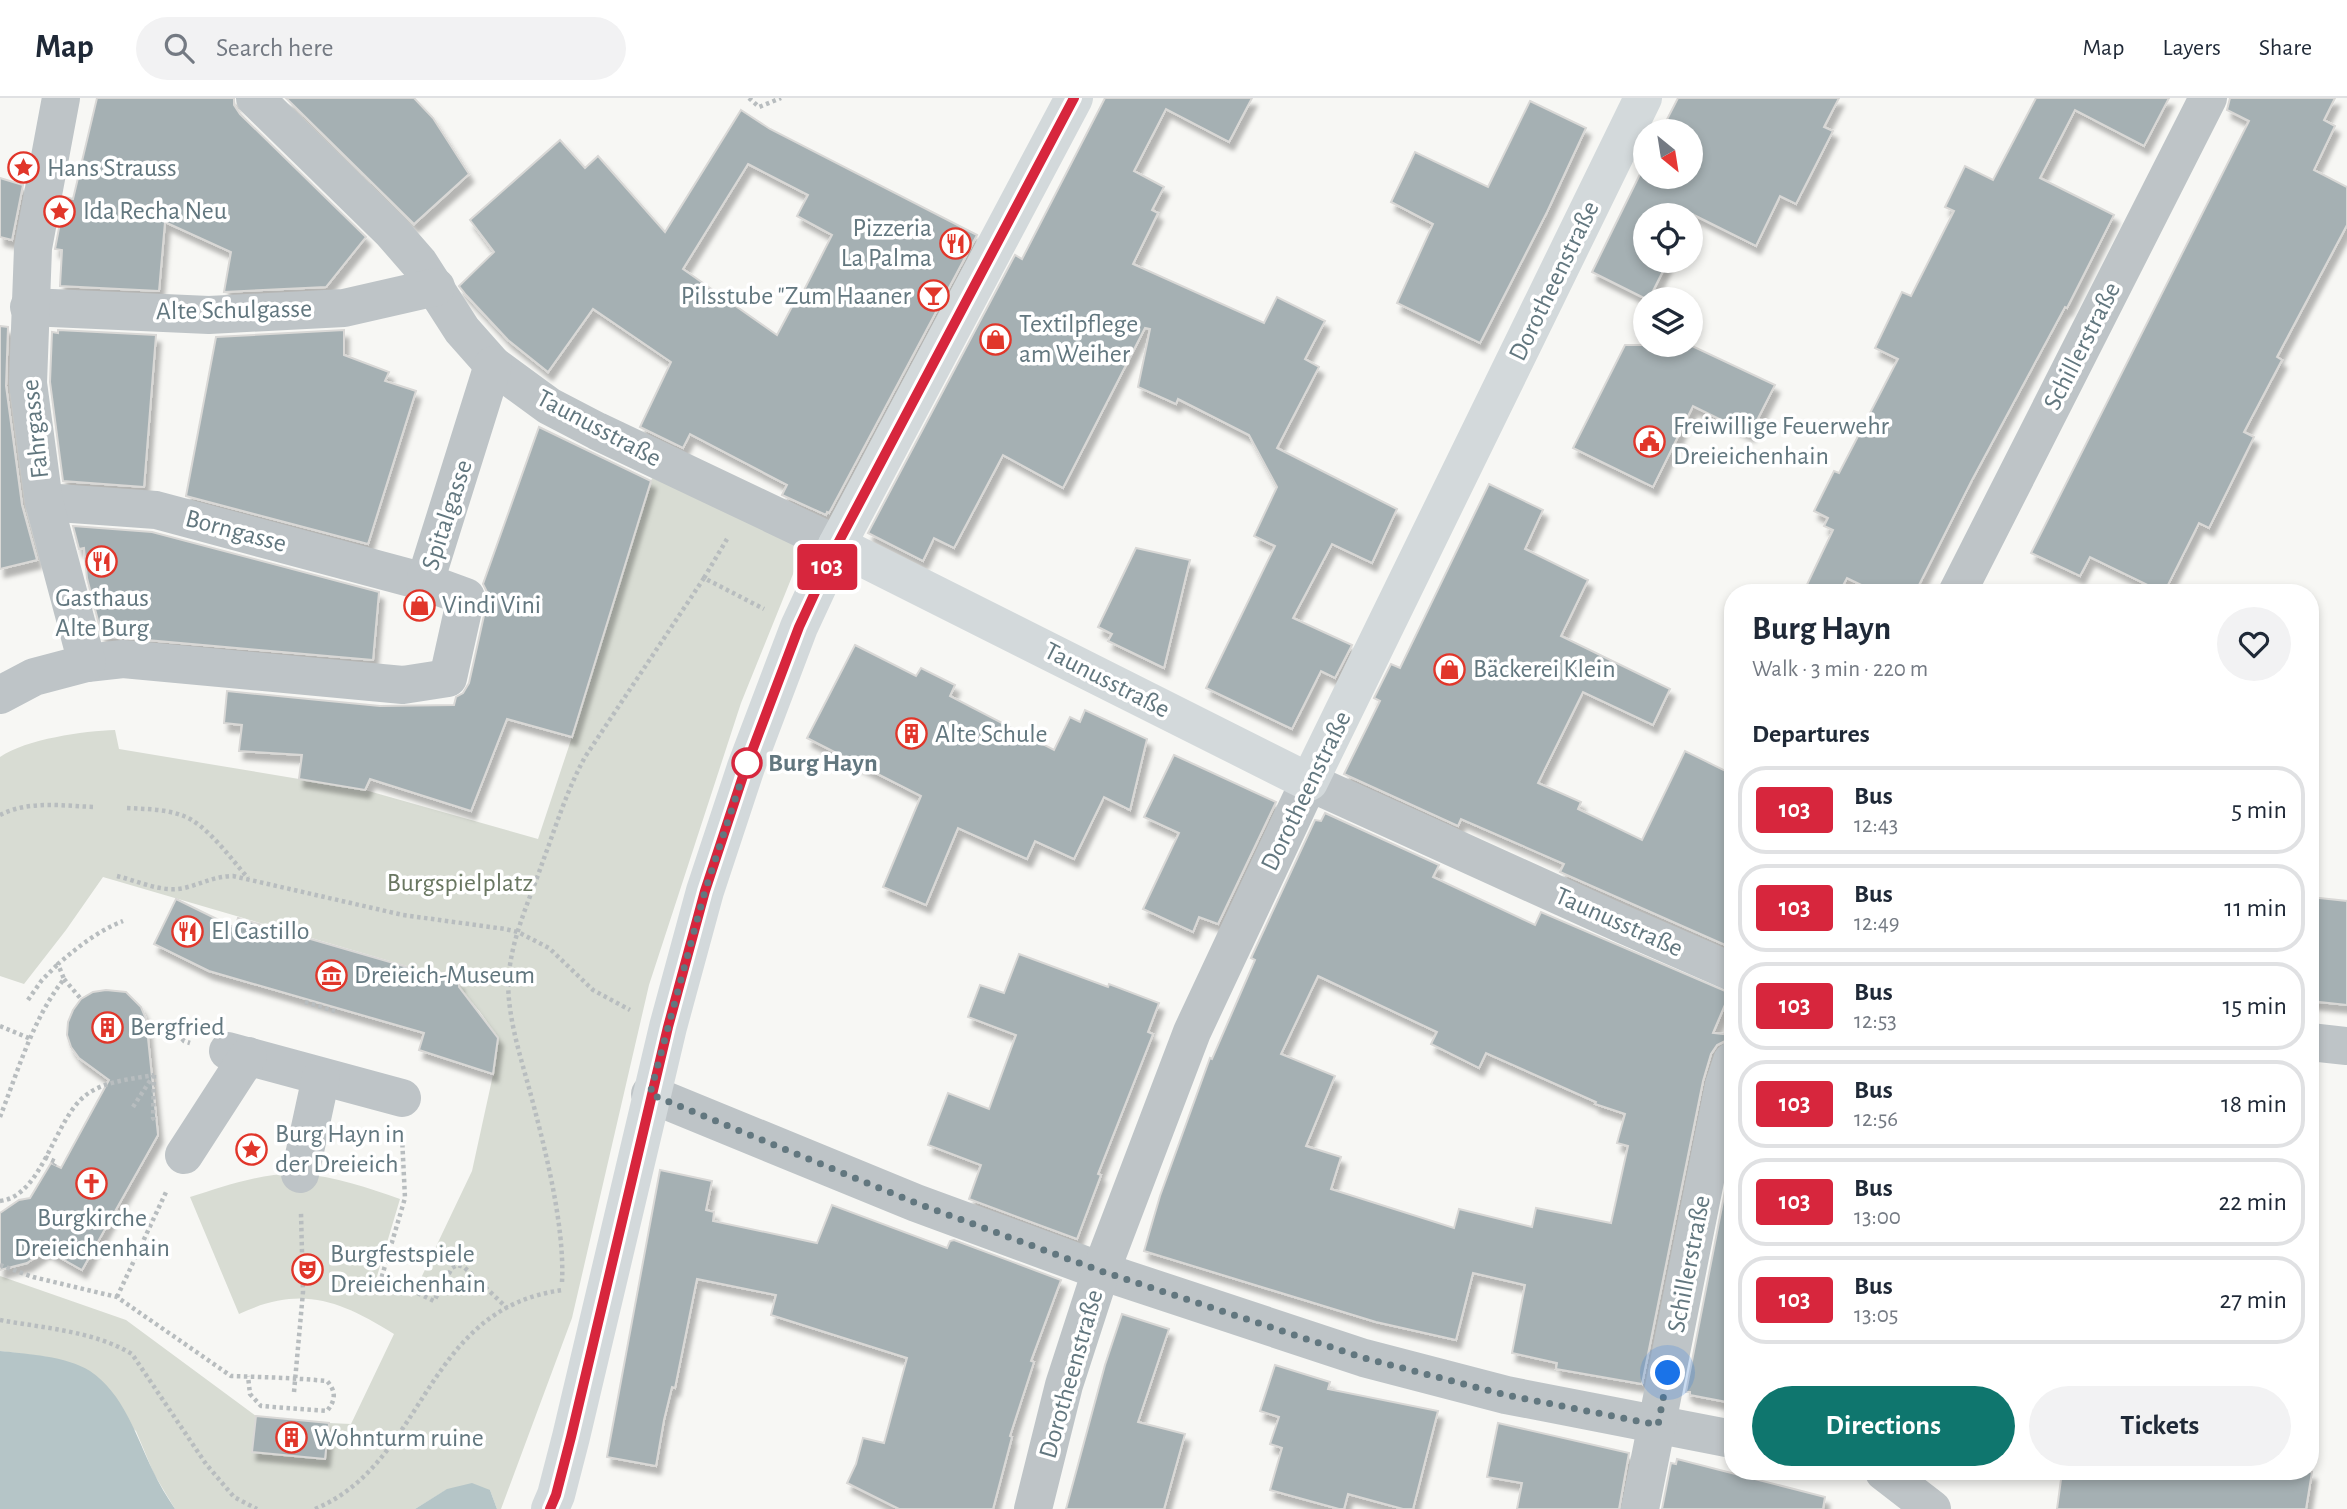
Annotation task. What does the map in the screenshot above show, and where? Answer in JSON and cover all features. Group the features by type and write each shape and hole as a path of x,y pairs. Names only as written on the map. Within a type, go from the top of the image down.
{"street":[{"name":"Fahrgasse","path":"61,98 33,248 20,283 28,383 44,502 87,663"},
{"path":"255,98 392,232 419,263 463,330 493,365"},
{"path":"550,1509 571,1437 650,1094 705,891 733,804 799,627 837,545 1074,98"},
{"name":"Dorotheenstraße","path":"1033,1509 1064,1385 1101,1271 1192,1032 1309,782 1643,98"},
{"name":"Schillerstraße","path":"1962,584 2208,98"},
{"name":"Alte Schulgasse","path":"20,283 209,315 344,307 436,286"},
{"name":"Taunusstraße","path":"493,365 549,406 837,545 1309,782 1724,969"},
{"name":"Spitalgasse","path":"87,663 123,659 403,685 448,678 466,597 425,582 493,365"},
{"name":"Borngasse","path":"44,502 156,510 425,582"},
{"path":"0,695 34,677 87,663"},
{"path":"2319,1043 2347,1046"},
{"path":"184,1155 238,1054 402,1098"},
{"path":"300,1174 321,1077"},
{"name":"Schillerstraße","path":"1640,1509 1724,1085"},
{"path":"650,1094 916,1203 1101,1271 1364,1358 1506,1395 1724,1437"},
{"path":"1894,1480 1932,1509"}],"path":[{"path":"749,98 759,107 781,98"},
{"path":"562,1289 564,1254 508,996 510,963 518,932 572,782 585,757 704,578 799,627"},
{"path":"0,815 33,805 95,807"},
{"path":"127,808 184,815 201,826 249,879"},
{"path":"117,876 167,889 182,888 220,876 249,879 403,915 518,932 549,948 593,990 607,999 668,1027"},
{"path":"28,1000 58,964 83,942 105,928 123,921"},
{"path":"58,964 64,979 81,999"},
{"path":"0,1117 51,994 64,979"},
{"path":"305,1002 335,1011"},
{"path":"0,1026 31,1039"},
{"path":"1,1202 18,1193 33,1180 72,1109 85,1095 97,1088 154,1075 133,1107"},
{"path":"402,1098 405,1198 382,1276 434,1301 452,1268 457,1265 464,1267 507,1308"},
{"path":"46,1157 56,1162 54,1165"},
{"path":"294,1392 303,1293 300,1174"},
{"path":"0,1265 33,1277 117,1297 231,1376 248,1376 295,1378 327,1381 334,1398 327,1410 261,1406 250,1394 248,1376"},
{"path":"316,1509 332,1502 366,1477 393,1444 436,1376 477,1326 532,1296 562,1289 603,1300"},
{"path":"0,1320 90,1338 119,1346 132,1354 206,1464 233,1497 257,1509"},
{"path":"293,1419 294,1409"}],"green space":[{"name":"Burgspielplatz","path":"652,478 806,542 741,703 649,985 572,1318 501,1509 497,1509 490,1490 446,1490 415,1509 175,1509 154,1474 136,1431 47,1357 0,1351 0,1276 126,1320 256,1416 253,1452 325,1459 329,1423 351,1424 394,1334 355,1312 319,1300 282,1300 239,1314 190,1197 258,1177 301,1174 339,1180 400,1199 375,1283 412,1297 472,1171 493,1075 498,1038 480,1012 451,979 103,877 24,984 0,976 0,757 40,741 72,734 115,730 119,749 365,790 538,839"}],"shaded area":[{"path":"0,1351 46,1356 70,1362 102,1380 128,1416 155,1476 175,1509 0,1509"},
{"path":"472,1483 490,1490 497,1509 415,1509 447,1489"}],"building":[{"path":"97,98 234,98 234,105 240,114 366,237 326,287 224,292 231,252 165,222 159,291 60,286 62,250 55,249 65,197 73,199"},
{"path":"286,98 414,98 433,118 469,174 414,224"},
{"path":"1105,98 1252,98 1229,142 1166,109 1134,171 1164,187 1152,210 1158,213 1133,264 1264,323 1277,297 1325,321 1305,359 1319,367 1277,448 1397,509 1372,563 1332,544 1293,618 1352,645 1335,678 1321,671 1292,729 1206,688 1275,546 1254,536 1277,487 1249,435 1178,399 1176,404 1138,387 1150,329 1145,328 1063,488 1003,455 954,548 934,538 923,561 868,533 1015,255 1022,259"},
{"path":"1678,98 1839,98 1824,127 1833,131 1796,204 1780,196 1756,246 1703,220 1703,203 1633,203 1633,273 1662,273 1655,287 1633,287 1633,292 1592,272 1633,188 1703,189 1703,119 1667,119"},
{"path":"2036,98 2169,98 2144,146 2075,110 2040,178 2114,215 1920,584 1859,584 1847,578 1844,584 1807,584 1833,530 1824,526 1828,518 1814,511 1834,471 1839,473 1898,359 1875,348 1902,292 1911,296 1954,211 1945,207 1965,166 1993,180"},
{"path":"2230,98 2335,98 2324,120 2335,126 2314,170 2347,187 2347,225 2277,357 2282,360 2244,432 2254,437 2209,528 2199,523 2168,584 2146,584 2090,557 2080,576 2031,553 2249,121 2227,110"},
{"path":"1530,101 1586,128 1547,212 1480,343 1397,303 1433,224 1391,202 1415,152 1488,187"},
{"path":"741,110 770,129 977,235 826,515 782,495 787,485 690,434 683,448 640,427 671,362 593,309 548,372 508,340 459,286 494,252 470,220 560,140 585,168 598,156 665,232","holes":["748,164 808,195 797,216 832,235 798,302 795,301 777,335 683,269"]},
{"path":"0,178 23,185 12,240 0,237"},
{"path":"0,326 8,327 6,386 22,505 37,560 0,569"},
{"path":"58,330 156,335 144,487 63,481 50,382 52,332 58,333"},
{"path":"344,330 344,355 389,372 385,381 416,391 368,544 186,496 216,337"},
{"path":"1625,345 1633,345 1633,357 1703,357 1703,351 1775,385 1750,434 1693,406 1653,487 1573,448"},
{"path":"539,427 651,481 572,737 507,719 471,811 370,779 365,790 299,779 302,755 239,751 242,725 224,723 227,691 380,706 454,705 456,697 463,693 469,683 487,602 487,592 483,584"},
{"path":"1489,484 1543,510 1525,549 1588,580 1561,636 1670,689 1653,725 1583,692 1538,783 1581,802 1578,809 1642,840 1685,751 1724,770 1724,944 1560,872 1564,864 1461,819 1458,826 1344,774 1380,701 1374,698 1391,664 1400,668"},
{"path":"73,526 152,532 379,592 373,660 102,636 87,578 84,548 79,549"},
{"path":"1136,548 1190,560 1164,668 1108,641 1112,634 1098,627"},
{"path":"855,645 916,676 921,668 955,685 950,696 1054,750 1070,717 1080,722 1085,710 1147,739 1130,810 1104,797 1074,859 1035,841 1027,859 958,828 926,905 883,887 921,796 807,738"},
{"path":"1174,755 1276,802 1218,924 1199,917 1193,932 1143,909 1179,833 1144,817"},
{"path":"1325,813 1439,865 1433,877 1535,925 1541,912 1724,990 1724,1007 1713,1033 1724,1034 1724,1042 1717,1045 1711,1054 1703,1081 1642,1384 1556,1369 1557,1363 1512,1353 1525,1285 1473,1273 1456,1340 1376,1322 1144,1251 1160,1196 1210,1058 1212,1059 1255,960 1251,958 1315,820 1321,821","holes":["1318,976 1437,1032 1431,1044 1479,1068 1486,1053 1596,1102 1595,1104 1625,1114 1617,1143 1628,1146 1611,1223 1536,1208 1532,1227 1459,1209 1454,1228 1331,1189 1341,1157 1306,1146 1335,1076 1281,1054"]},
{"path":"2319,898 2347,901 2347,1005 2319,1002"},
{"name":"Dreieich-Museum","path":"176,899 235,928 238,918 459,982 459,987 498,1038 493,1074 419,1050 424,1033 209,971 154,944"},
{"path":"1019,954 1159,1003 1148,1032 1153,1034 1098,1174 1101,1175 1077,1239 969,1199 981,1165 928,1145 948,1093 989,1109 1016,1035 968,1017 980,985 1004,993"},
{"path":"93,992 126,992 141,1007 146,1019 158,1135 82,1270 46,1250 27,1263 0,1270 0,1213 19,1200 30,1198 51,1163 61,1168 109,1080 79,1058 67,1035 68,1022 81,999"},
{"path":"660,1170 712,1181 706,1210 714,1212 713,1221 817,1243 832,1205 947,1248 950,1241 954,1240 1061,1280 1031,1361 1034,1362 1010,1436 1012,1437 993,1509 899,1509 847,1483 856,1464 863,1438 884,1443 907,1358 771,1315 776,1295 697,1279 656,1466 607,1457"},
{"path":"1724,1196 1724,1401 1686,1392"},
{"path":"1122,1314 1169,1329 1138,1422 1185,1434 1164,1509 1066,1509 1105,1365"},
{"path":"1275,1365 1330,1382 1328,1389 1438,1411 1413,1509 1403,1509 1348,1494 1344,1509 1339,1509 1270,1490 1282,1448 1270,1444 1279,1417 1260,1411"},
{"name":"Wohnturm ruine","path":"256,1416 329,1423 325,1459 252,1452"},
{"path":"1498,1423 1629,1453 1619,1509 1517,1509 1522,1483 1487,1477"},
{"path":"1677,1459 1724,1471 1724,1480 1759,1480 1825,1497 1823,1509 1662,1509 1671,1463 1676,1464"},
{"path":"2061,1480 2311,1480 2306,1509 2057,1509"}],"bus line":[{"name":"103","path":"550,1509 571,1437 650,1094 705,891 746,767 799,627 837,545 1074,98"}],"place":[{"name":"Hans Strauss","path":"24,168"},
{"name":"Ida Recha Neu","path":"60,211"},
{"name":"Pizzeria La Palma","path":"955,243"},
{"name":"Pilsstube \"Zum Haaner","path":"934,296"},
{"name":"Textilpflege am Weiher","path":"996,339"},
{"name":"Freiwillige Feuerwehr Dreieichenhain","path":"1650,441"},
{"name":"Gasthaus Alte Burg","path":"102,562"},
{"name":"Vindi Vini","path":"419,605"},
{"name":"Bäckerei Klein","path":"1450,669"},
{"name":"Alte Schule","path":"912,734"},
{"name":"Burg Hayn","path":"747,763"},
{"name":"El Castillo","path":"188,931"},
{"name":"Dreieich-Museum","path":"331,975"},
{"name":"Bergfried","path":"107,1027"},
{"name":"Burg Hayn in der Dreieich","path":"252,1149"},
{"name":"Burgkirche Dreieichenhain","path":"92,1183"},
{"name":"Burgfestspiele Dreieichenhain","path":"307,1269"},
{"name":"Wohnturm ruine","path":"291,1438"}],"route":[{"path":"747,763 705,891 650,1094 916,1203 1101,1271 1364,1358 1506,1395 1658,1425 1668,1373"}]}
